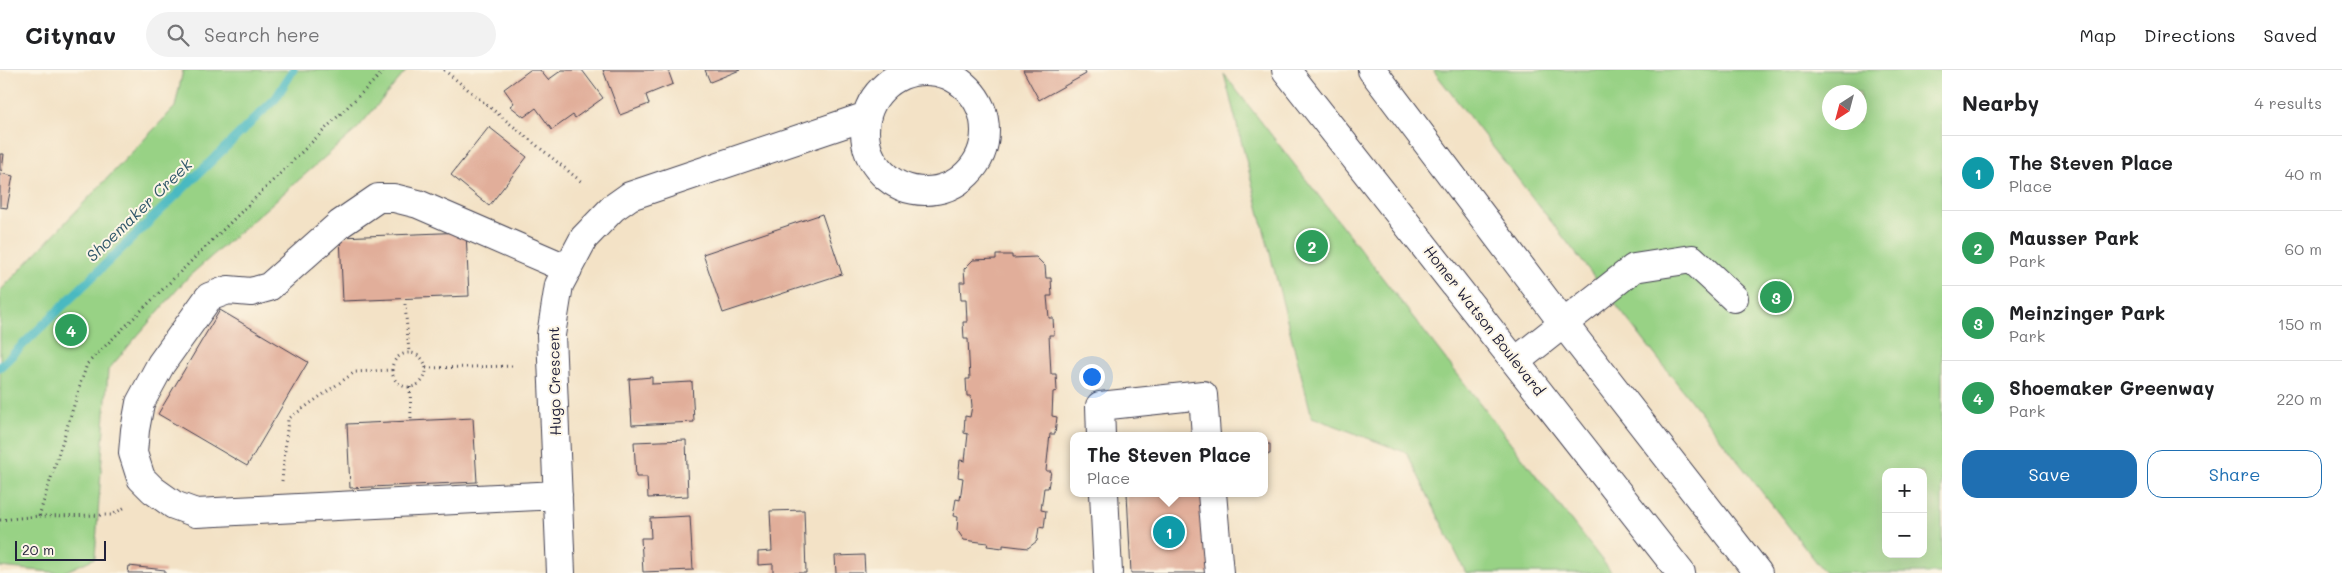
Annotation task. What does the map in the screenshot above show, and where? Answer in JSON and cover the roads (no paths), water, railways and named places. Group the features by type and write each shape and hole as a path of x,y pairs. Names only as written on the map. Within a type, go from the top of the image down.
{"main road":[{"name":"Homer Watson Boulevard","path":"1286,70 1681,573"},
{"path":"1372,70 1563,323 1758,573"},
{"path":"910,72 938,72 958,80 973,94 983,113 985,140 979,160 968,174 951,186 931,192 910,190 890,181 878,170 867,152 864,126 867,116 873,100 890,81 910,72"},
{"name":"Hugo Crescent","path":"561,573 551,335 559,285 584,238 613,208 630,196 867,116"},
{"path":"558,495 196,513 174,505 153,490 141,478 133,452 134,430 140,403 161,364 208,297 228,290 251,292 269,287 340,224 378,198 394,198 418,204 568,269"},
{"path":"1516,361 1634,268 1692,259 1734,298"},
{"path":"1101,432 1100,406 1203,395 1206,432"},
{"path":"1104,497 1108,573"},
{"path":"1212,497 1219,573"}],"waterway":[{"name":"Shoemaker Creek","path":"0,367 276,98 293,70"}],"place":[{"name":"Mausser Park","path":"1312,246"},
{"name":"Meinzinger Park","path":"1776,297"},
{"name":"Shoemaker Greenway","path":"71,330"},
{"name":"The Steven Place","path":"1169,532"}]}
